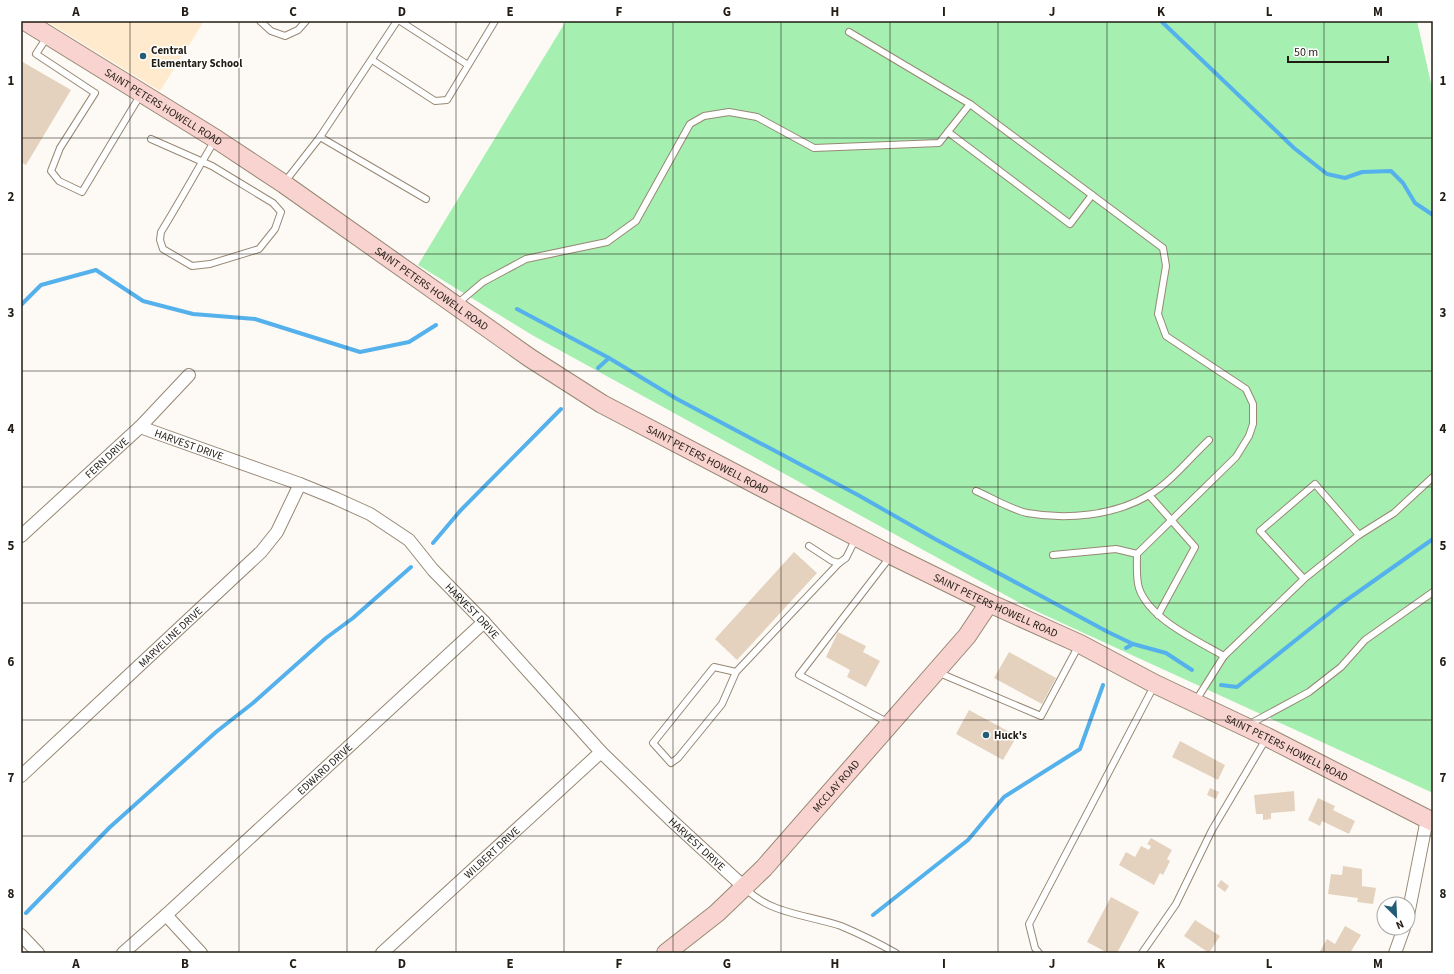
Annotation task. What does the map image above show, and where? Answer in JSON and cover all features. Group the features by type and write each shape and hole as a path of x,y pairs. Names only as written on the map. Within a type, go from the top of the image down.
{"main road":[{"name":"SAINT PETERS HOWELL ROAD","path":"25,21 216,139 284,184 530,358 602,404 857,536 890,555 989,603 1080,644 1155,684 1243,727 1267,737 1430,820"},
{"name":"MCCLAY ROAD","path":"666,953 717,913 744,887 792,836 889,723 967,636 989,603"}],"street":[{"name":"FERN DRIVE","path":"21,536 140,427 189,375"},
{"name":"HARVEST DRIVE","path":"140,427 300,484 370,514 409,540 433,570 484,622 601,752 669,818 744,887"},
{"name":"MARVELINE DRIVE","path":"21,776 261,552 277,532 300,484"},
{"name":"EDWARD DRIVE","path":"123,953 484,622"},
{"name":"WILBERT DRIVE","path":"382,953 601,752"},
{"path":"1412,896 1430,820"},
{"path":"166,915 201,953"},
{"path":"21,935 38,953"},
{"path":"1395,953 1401,936"}],"lane":[{"path":"260,21 271,31 285,36 298,30 306,21"},
{"path":"284,184 320,137 398,21 468,65"},
{"path":"372,60 435,101 447,100 495,21"},
{"path":"849,32 970,104 1163,248 1166,266 1158,314 1166,336 1246,389 1252,404 1253,424 1250,436 1236,457 1137,554 1139,588 1154,612 1182,632 1224,656"},
{"path":"48,36 36,54 95,93 60,148 51,171 59,181 82,192 142,93"},
{"path":"456,305 483,282 526,259 607,242 636,221 690,124 704,116 729,112 757,118 814,148 939,143 970,104"},
{"path":"948,132 1070,224 1092,195"},
{"path":"320,137 426,199"},
{"path":"151,139 202,162 212,166 273,203 280,212 275,229 259,249 210,264 192,266 163,249 160,240 161,232 202,162 216,139"},
{"path":"976,492 1026,512 1054,516 1104,512 1132,504 1149,495 1160,487 1209,440"},
{"path":"1194,703 1224,656 1304,579 1359,535 1394,513 1433,477"},
{"path":"1304,579 1260,531 1315,484 1359,535"},
{"path":"1149,495 1195,547 1158,615"},
{"path":"736,672 714,667 653,743 671,763 678,758 722,704 736,672 839,563 846,558 857,536"},
{"path":"809,546 832,561 839,563"},
{"path":"1053,555 1116,549 1137,554"},
{"path":"889,723 800,676 890,555"},
{"path":"1243,727 1309,692 1340,667 1366,640 1433,592"},
{"path":"935,671 1041,716 1080,644"},
{"path":"1039,953 1035,948 1029,924 1155,684"},
{"path":"1142,953 1176,904 1212,830 1267,737"},
{"path":"744,887 755,898 774,908 840,926 872,940 896,953"}],"shaded area":[{"name":"Central Elementary School","path":"46,21 204,21 160,91"}],"green space":[{"path":"566,21 1417,21 1433,92 1433,793 1027,607 532,335 418,265"}],"building":[{"path":"21,61 71,90 26,165 21,162"},
{"path":"794,552 817,573 737,660 715,639"},
{"path":"838,632 866,646 863,652 880,661 866,687 847,677 850,670 826,657"},
{"name":"Huck's","path":"1009,652 1056,678 1042,704 994,678"},
{"name":"Huck's","path":"969,710 1017,736 1003,760 956,734"},
{"path":"1180,741 1225,765 1218,780 1172,757"},
{"path":"1210,788 1219,792 1216,799 1207,795"},
{"path":"1294,791 1295,811 1271,813 1271,819 1263,820 1263,814 1256,814 1254,795"},
{"path":"1318,798 1335,806 1333,810 1355,821 1349,834 1322,821 1320,826 1308,820"},
{"path":"1151,838 1172,850 1167,859 1170,861 1163,875 1160,873 1154,885 1119,865 1126,852 1135,857 1141,846 1149,850 1151,846 1147,844"},
{"path":"1343,866 1362,869 1362,886 1376,888 1373,904 1357,902 1358,898 1328,894 1331,874 1342,875"},
{"path":"1221,880 1229,886 1225,892 1217,886"},
{"path":"1111,897 1139,912 1117,953 1108,953 1087,942"},
{"path":"1195,920 1220,936 1209,953 1184,936"},
{"path":"1345,926 1361,935 1350,953 1319,953 1327,939 1335,944"}],"waterway":[{"path":"1161,21 1294,148 1327,174 1345,178 1362,172 1391,171 1403,183 1415,203 1433,215"},
{"path":"21,305 41,285 96,270 143,301 193,314 255,319 360,352 409,342 436,325"},
{"path":"517,309 609,358 677,399 858,495 935,539 1108,632 1133,644 1166,653 1192,670"},
{"path":"598,368 609,358"},
{"path":"433,543 460,511 561,409"},
{"path":"1221,685 1237,687 1341,604 1433,539"},
{"path":"26,913 109,828 216,732 253,703 326,638 353,618 411,567"},
{"path":"1126,648 1133,644"},
{"path":"873,915 968,840 1004,797 1080,749 1103,685"}],"place":[{"name":"Central Elementary School","path":"143,56"},
{"name":"Huck's","path":"986,735"}]}
